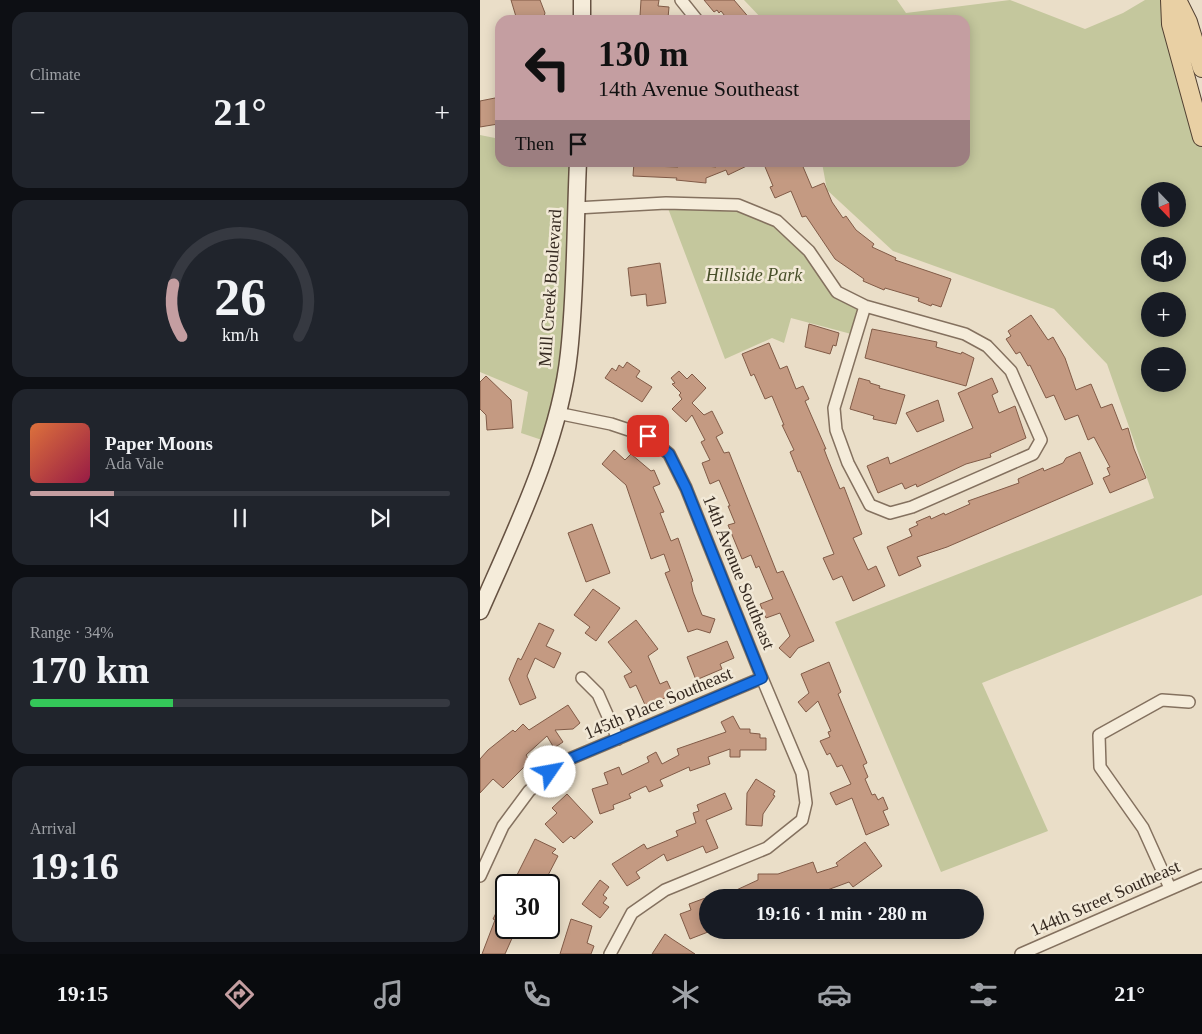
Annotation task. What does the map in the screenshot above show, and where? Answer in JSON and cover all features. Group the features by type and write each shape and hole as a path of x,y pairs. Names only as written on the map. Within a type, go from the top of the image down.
{"main road":[{"path":"1170,0 1172,24 1202,137"},
{"path":"1177,0 1188,22 1202,68"}],"street":[{"path":"582,0 582,15"},
{"path":"681,0 690,15"},
{"name":"Mill Creek Boulevard","path":"480,611 533,491 557,412 569,354 578,167"},
{"path":"576,208 666,203 738,205 777,221 809,251 837,292 865,306 965,334 987,346 1011,371 1041,440 1033,454 912,507 890,513 870,505 848,463 836,430 834,408 865,306"},
{"name":"14th Avenue Southeast","path":"557,412 611,424 648,436 669,454 686,488 802,773 806,803 802,820 767,848 664,890 632,914 610,952"},
{"path":"582,678 598,694 618,739"},
{"name":"145th Place Southeast","path":"480,876 503,826 529,791 560,763 762,678"},
{"path":"1170,888 1143,828 1100,767 1098,735 1162,700 1189,702"},
{"name":"144th Street Southeast","path":"1021,954 1202,875"}],"green space":[{"path":"744,0 897,0 906,13 1010,0 1085,29 1123,13 1145,0 1170,0 1202,137 1202,595 982,683 1048,831 941,872 835,622 1154,498 1107,364 1054,309 893,251 827,190 823,167 970,167 970,15 758,15"},
{"path":"480,135 495,138 495,167 578,167 569,354 548,442 521,433 528,392 480,372"},
{"name":"Hillside Park","path":"666,203 738,205 777,221 837,292 865,306 855,335 791,318 784,343 772,338 725,359"}],"building":[{"path":"511,0 540,0 545,13 544,15 516,15"},
{"path":"641,0 659,0 658,6 669,7 668,15 640,15"},
{"path":"704,0 734,0 747,15 724,15 717,10 714,12"},
{"path":"495,98 495,124 480,127 480,101"},
{"path":"634,167 745,167 728,175 726,170 706,178 706,183 676,180 677,178 633,176"},
{"path":"765,167 803,167 812,188 824,183 832,202 843,218 846,216 856,230 874,244 872,247 896,258 895,260 951,279 941,307 932,304 931,306 918,301 919,298 885,288 884,290 863,281 864,279 835,259 806,216 802,217 791,191 775,198 770,187 773,186"},
{"path":"660,263 666,303 647,306 646,294 631,296 628,268"},
{"path":"1031,315 1048,340 1053,337 1065,358 1076,390 1091,384 1101,408 1112,404 1122,430 1128,428 1146,478 1110,493 1103,478 1110,475 1107,468 1110,467 1094,437 1088,440 1078,415 1065,420 1054,395 1046,398 1030,365 1028,366 1020,352 1016,354 1006,339 1011,336 1008,331"},
{"path":"809,324 839,333 836,346 833,345 830,354 805,347"},
{"path":"872,329 937,342 936,347 961,354 962,352 974,358 966,386 865,358"},
{"path":"769,343 780,369 787,366 796,389 803,386 809,399 805,401 826,449 824,449 827,457 840,489 844,487 862,534 853,538 868,570 876,566 885,586 853,601 842,576 833,580 823,558 834,554 800,471 798,472 790,452 794,450 782,425 784,425 772,396 765,399 754,374 751,376 742,354"},
{"path":"627,362 640,371 636,377 652,387 642,402 605,378 612,368 616,371 619,365 623,368"},
{"path":"679,371 687,379 692,374 706,388 692,403 704,415 712,411 723,433 716,437 724,453 729,452 777,573 783,571 814,641 798,648 790,658 779,648 790,636 780,613 766,618 760,604 773,599 759,566 756,568 751,555 742,559 728,525 735,523 719,480 710,484 702,463 710,460 701,442 705,440 692,415 686,422 672,409 682,399 679,395 681,393 672,384 675,383 671,378"},
{"path":"486,376 511,400 513,428 487,430 486,415 480,409 480,382"},
{"path":"859,378 880,386 879,388 905,395 896,424 873,419 874,416 850,409"},
{"path":"992,378 998,392 992,395 999,413 1015,406 1026,438 990,454 991,457 966,464 917,487 916,484 905,489 902,483 878,493 867,466 888,457 890,464 973,428 958,393"},
{"path":"938,400 944,421 917,432 906,413"},
{"path":"614,450 625,460 631,454 651,471 654,470 660,484 653,487 664,512 660,513 671,541 678,538 693,581 691,582 693,592 702,615 715,619 710,633 697,629 688,632 665,573 670,571 664,554 651,559 626,485 602,464"},
{"path":"1080,452 1093,484 947,547 917,557 921,566 899,576 887,547 912,536 909,529 918,525 916,522 930,516 931,519 944,513 945,515 970,504 968,501 1019,483 1018,479 1043,468 1044,471 1063,463 1066,458"},
{"path":"592,524 610,573 586,582 568,533"},
{"path":"593,589 620,608 596,641 585,633 590,627 574,615"},
{"path":"636,620 658,649 648,656 660,684 667,681 673,694 646,707 636,685 630,688 624,676 632,672 608,642"},
{"path":"539,623 554,630 546,646 561,653 554,668 535,658 527,676 536,698 520,705 509,679 518,658 521,660"},
{"path":"727,641 734,658 720,664 722,669 696,680 687,657"},
{"path":"829,662 841,692 838,694 867,763 863,765 868,777 865,779 872,795 875,794 878,800 883,797 888,809 883,811 889,825 866,835 852,798 836,805 830,793 851,784 842,765 837,767 830,753 827,755 820,741 830,737 828,732 831,731 818,701 806,712 798,702 809,693 801,674"},
{"path":"568,705 580,723 573,729 555,730 563,742 554,748 547,736 526,755 530,761 503,788 493,779 480,793 480,759 488,750 513,730 515,732 523,724 529,730"},
{"path":"733,716 740,729 750,729 750,733 760,734 760,738 766,738 766,750 740,750 740,757 730,757 730,749 708,757 710,764 690,771 689,767 660,780 663,786 649,792 646,786 629,794 631,798 613,805 614,809 600,814 592,789 608,784 604,773 619,767 622,775 649,762 647,757 656,752 662,764 679,755 677,749 726,732 721,722"},
{"path":"756,779 775,791 773,795 775,796 763,814 762,826 746,825 747,793"},
{"path":"725,793 732,809 706,820 718,848 706,853 703,846 667,861 664,854 636,872 640,878 627,886 612,864 644,844 647,849 678,836 676,831 696,823 693,813 699,811 697,805"},
{"path":"567,794 593,822 574,839 571,836 563,843 545,824 557,813 552,808"},
{"path":"535,839 556,849 552,853 558,856 549,874 518,874"},
{"path":"865,842 882,866 853,887 849,882 830,889 738,889 758,880 758,874 778,874 813,862 817,873 838,866 836,863"},
{"path":"600,880 609,887 603,895 607,898 603,903 609,907 600,918 582,904"},
{"path":"699,900 699,936 690,939 680,914 691,910 689,904"},
{"path":"571,919 592,926 587,943 594,946 591,954 560,954"},
{"path":"495,920 495,939 512,939 505,954 482,954"},
{"path":"665,934 672,939 695,954 652,954"}],"route":[{"path":"550,772 560,763 762,678 686,488 669,454 648,436"}]}
